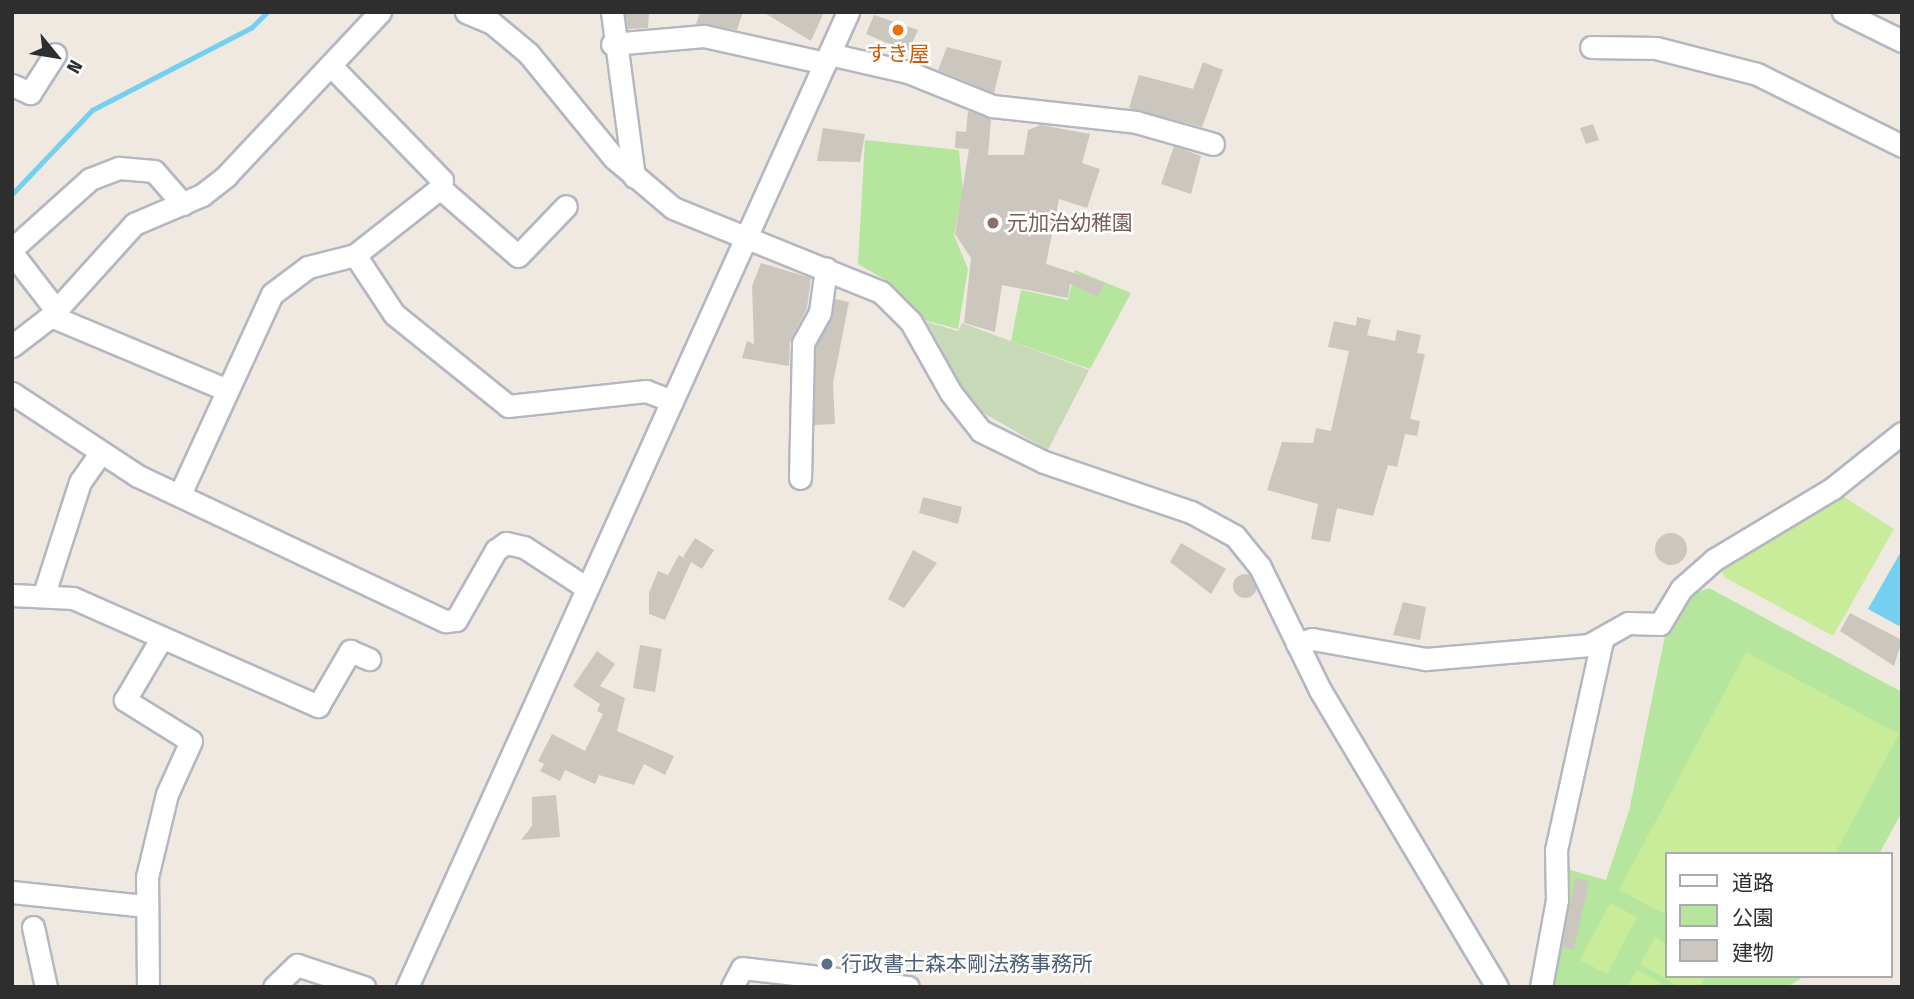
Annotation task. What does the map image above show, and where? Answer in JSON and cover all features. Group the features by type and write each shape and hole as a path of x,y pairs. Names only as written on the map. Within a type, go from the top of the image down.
{"street":[{"path":"12,346 54,313 124,233 183,204 226,176 380,12"},
{"path":"466,12 492,23 528,53 634,177 673,208 746,240 861,280 897,305 966,417 981,431 1044,462 1191,512 1235,536 1260,567 1297,644 1497,987"},
{"path":"612,12 612,44 634,177"},
{"path":"407,987 848,12"},
{"path":"1843,12 1902,41"},
{"path":"612,44 704,36 908,72 992,106 1136,122 1213,144"},
{"path":"1591,47 1656,48 1757,74 1902,146"},
{"path":"12,85 30,93 55,54"},
{"path":"180,494 272,294 308,267 355,255 440,188 442,180 331,66"},
{"path":"183,204 155,171 119,168 90,179 12,251 54,313 227,390"},
{"path":"440,188 518,257 566,206"},
{"path":"355,255 394,314 508,406 646,391 673,401"},
{"path":"800,478 803,343 820,312 826,268"},
{"path":"12,393 99,455 445,621 456,620 496,550 506,543 524,547 587,588"},
{"path":"1297,644 1312,639 1426,659 1602,640 1628,623 1660,624 1681,589 1715,559 1833,488 1902,433"},
{"path":"44,594 80,482 99,455"},
{"path":"12,595 44,594 73,598 318,706 350,651 369,659"},
{"path":"148,987 146,906 167,794 191,741 125,700 161,639"},
{"path":"1541,987 1557,900 1556,850 1602,640"},
{"path":"12,892 146,906"},
{"path":"33,927 46,987"},
{"path":"274,987 297,965 364,987"},
{"path":"732,987 742,968 908,987"}],"green space":[{"path":"865,140 959,150 963,191 954,235 968,269 958,329 927,321 889,282 858,264"},
{"path":"1075,270 1131,293 1090,369 1011,341 1021,290 1068,300"},
{"path":"927,322 958,331 962,323 1089,370 1048,450 973,407"},
{"path":"1832,496 1844,497 1894,529 1833,636 1724,577 1720,563"},
{"path":"1709,588 1902,692 1902,812 1880,852 1666,852 1666,978 1802,978 1787,987 1549,987 1567,869 1606,880 1629,811 1667,626 1686,596"},
{"path":"1746,652 1899,734 1836,852 1666,852 1666,914 1619,890"},
{"path":"1610,903 1637,917 1607,974 1580,960"},
{"path":"1655,937 1666,944 1666,978 1705,978 1700,987 1680,987 1640,964"},
{"path":"1637,970 1667,987 1627,987"}],"water":[{"path":"1902,550 1902,621 1899,626 1868,609"}],"building":[{"path":"625,12 649,12 648,28 628,29"},
{"path":"700,12 743,12 737,30 696,24"},
{"path":"763,12 824,12 811,41"},
{"path":"874,15 918,30 908,52 866,34"},
{"path":"947,47 1002,61 994,93 938,70"},
{"path":"1203,62 1223,70 1202,127 1129,108 1139,75 1193,89"},
{"path":"968,111 991,119 988,155 1024,155 1028,130 1041,125 1090,134 1082,163 1100,169 1087,208 1059,199 1046,264 1105,283 1098,297 1070,284 1068,298 1002,285 995,332 964,323 971,258 955,234 969,149 955,148 956,131 966,132"},
{"path":"1593,124 1599,140 1586,144 1580,128"},
{"path":"823,128 865,134 860,162 817,161"},
{"path":"1174,146 1201,156 1191,194 1161,184"},
{"path":"761,263 811,278 807,308 790,342 789,366 742,358 747,341 754,344 752,286"},
{"path":"835,299 849,302 833,383 835,424 814,425 816,346"},
{"path":"1357,317 1371,320 1367,335 1395,341 1397,330 1421,335 1417,353 1425,354 1410,419 1420,421 1417,436 1405,434 1397,467 1388,465 1373,516 1337,508 1330,542 1311,539 1318,504 1267,490 1282,442 1313,443 1316,428 1331,431 1349,351 1328,347 1334,321 1356,326"},
{"path":"923,497 962,507 958,524 919,513"},
{"path":"1671,533 1683,537 1687,549 1683,561 1671,565 1659,561 1655,549 1659,537"},
{"path":"695,538 714,550 702,569 683,557"},
{"path":"1181,543 1226,569 1211,594 1170,562"},
{"path":"913,550 937,563 904,608 888,599"},
{"path":"679,555 691,562 665,620 649,614 649,593 658,571 668,575"},
{"path":"1245,574 1256,581 1257,586 1250,597 1245,598 1234,591 1233,586 1240,575"},
{"path":"1403,602 1426,607 1420,640 1393,635"},
{"path":"1850,613 1902,640 1894,666 1840,631"},
{"path":"640,645 662,649 655,692 633,688"},
{"path":"597,651 615,664 600,686 625,698 617,731 674,756 665,775 644,764 634,785 599,775 595,784 565,770 560,781 540,771 544,764 538,761 552,734 585,751 603,714 597,711 600,704 573,686"},
{"path":"556,795 560,837 521,840 532,826 532,797"},
{"path":"1575,878 1589,881 1574,950 1562,947"}],"waterway":[{"path":"12,194 92,110 252,27 267,12"}],"place":[{"name":"すき屋","path":"898,30"},
{"name":"元加治幼稚園","path":"993,223"},
{"name":"行政書士森本剛法務事務所","path":"827,964"}]}
